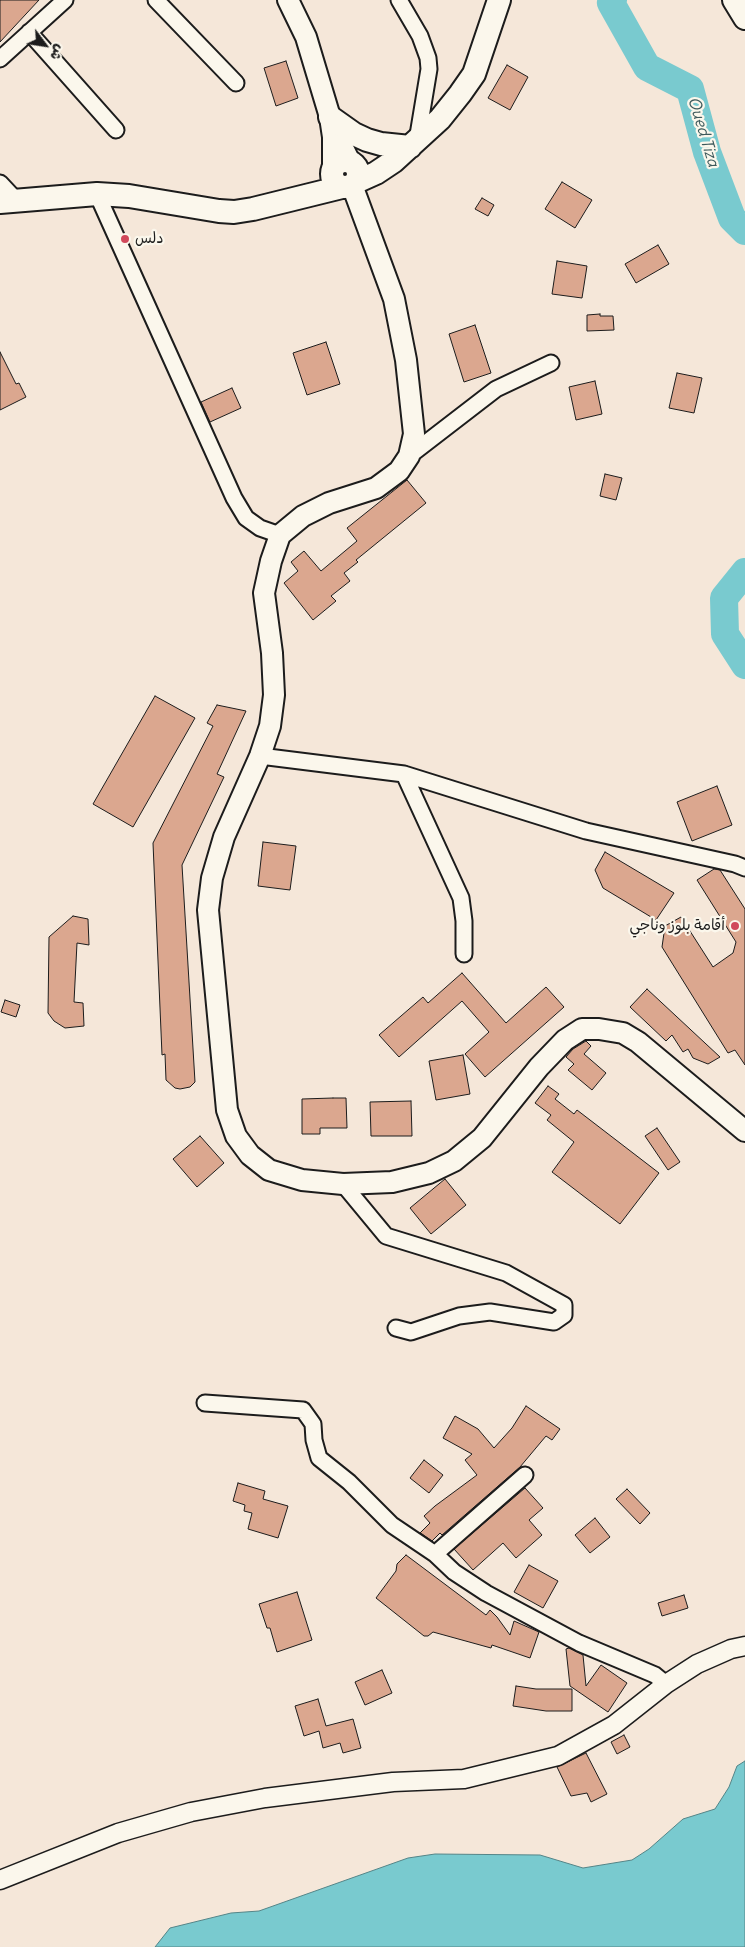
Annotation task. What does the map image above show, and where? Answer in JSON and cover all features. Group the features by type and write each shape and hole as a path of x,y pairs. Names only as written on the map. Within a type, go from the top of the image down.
{"main road":[{"path":"288,0 306,37 345,174 394,298 406,360 414,434 409,456 399,471 376,488 329,503 302,516 280,535 271,561 264,593 272,653 274,695 270,726 260,756 224,837 212,878 208,910 227,1110 236,1136 250,1155 269,1170 302,1180 343,1184 392,1182 429,1173 454,1161 482,1138 539,1067 565,1040 582,1029 599,1029 623,1033 638,1042 745,1131"},
{"path":"8,200 97,194 130,196 234,212 301,196 318,186 410,147 440,119 474,74 500,0"},
{"path":"734,0 745,18"},
{"path":"331,121 367,140 381,144 410,147"}],"street":[{"path":"0,59 65,0"},
{"path":"156,0 236,83"},
{"path":"398,0 420,36 428,58 429,69 410,147"},
{"path":"29,32 116,130"},
{"path":"0,183 8,200"},
{"path":"97,194 234,498 246,518 260,528 280,535"},
{"path":"409,456 496,390 551,362"},
{"path":"260,756 404,774 586,831 735,864 745,868"},
{"path":"404,774 461,898 464,921 464,954"},
{"path":"343,1184 386,1236 506,1273 564,1305 564,1315 554,1322 490,1312 459,1316 411,1332 396,1328"},
{"path":"205,1403 303,1410 313,1424 314,1440 319,1458 349,1482 392,1525 435,1554 454,1572 486,1592 579,1643 654,1675 666,1684"},
{"path":"435,1554 525,1475"},
{"path":"0,1880 118,1833 191,1812 265,1798 393,1782 464,1778 558,1756 614,1724 666,1684 697,1664 731,1649 745,1646"}],"water":[{"path":"745,1761 745,1947 155,1947 170,1928 231,1913 259,1911 408,1858 435,1854 540,1855 583,1868 632,1860 649,1849 683,1819 715,1809 729,1787 737,1766"}],"building":[{"path":"0,0 39,0 0,42"},
{"path":"286,61 298,98 276,106 264,68"},
{"path":"507,65 528,77 510,110 488,98"},
{"path":"562,182 592,200 575,228 545,209"},
{"path":"482,198 494,205 488,216 475,209"},
{"path":"658,245 669,264 636,283 625,264"},
{"path":"557,261 587,266 582,298 552,294"},
{"path":"600,314 600,316 613,316 614,330 587,331 587,315"},
{"path":"475,325 491,373 464,382 449,334"},
{"path":"326,342 340,384 307,395 293,353"},
{"path":"0,352 16,384 19,383 26,397 0,410"},
{"path":"677,373 702,378 694,413 669,408"},
{"path":"595,381 602,414 576,420 569,387"},
{"path":"232,388 241,408 210,422 201,402"},
{"path":"605,474 622,478 616,500 600,496"},
{"path":"407,480 426,503 356,560 358,562 344,573 350,581 331,596 336,601 313,620 284,583 298,571 291,562 304,551 321,571 357,541 347,528"},
{"path":"155,696 195,718 133,827 93,804"},
{"path":"217,705 246,711 217,774 224,777 182,865 195,1082 190,1087 180,1089 175,1088 166,1080 165,1054 162,1055 153,843 213,726 207,723"},
{"path":"717,786 732,825 692,841 677,802"},
{"path":"263,842 296,846 290,890 258,886"},
{"path":"605,852 674,893 656,920 603,888 595,870"},
{"path":"714,869 720,870 745,909 745,1065 735,1050 728,1053 662,947 665,926 681,917 713,967 733,953 736,942 697,880"},
{"path":"73,916 88,919 89,945 77,943 74,1002 83,1003 84,1026 65,1028 54,1021 48,1013 49,937"},
{"path":"462,973 506,1023 546,987 564,1007 485,1077 465,1054 489,1032 462,1001 399,1057 379,1035 423,997 428,1003"},
{"path":"647,989 720,1057 708,1064 693,1058 688,1049 683,1052 672,1035 666,1041 630,1007"},
{"path":"5,1000 20,1005 16,1017 1,1012"},
{"path":"586,1041 591,1046 584,1054 606,1073 592,1090 568,1070 574,1064 566,1057 573,1049"},
{"path":"463,1055 470,1094 436,1100 429,1061"},
{"path":"548,1086 559,1094 555,1099 574,1114 577,1110 659,1173 620,1224 552,1172 574,1142 547,1120 551,1115 535,1103"},
{"path":"346,1098 347,1128 320,1128 320,1134 302,1134 302,1099"},
{"path":"411,1101 412,1136 371,1136 370,1102"},
{"path":"657,1128 680,1162 668,1170 645,1136"},
{"path":"200,1136 224,1163 197,1187 173,1159"},
{"path":"445,1179 466,1205 431,1234 410,1208"},
{"path":"526,1406 560,1429 552,1440 546,1436 520,1467 442,1535 440,1533 432,1541 420,1533 430,1523 424,1516 477,1475 465,1460 472,1454 443,1438 455,1416 478,1429 494,1448 512,1428"},
{"path":"424,1460 443,1475 429,1493 410,1478"},
{"path":"238,1483 265,1491 263,1499 288,1506 278,1538 248,1529 252,1513 244,1511 245,1505 233,1501"},
{"path":"525,1488 543,1508 529,1520 542,1535 516,1558 503,1543 473,1570 454,1549"},
{"path":"627,1489 650,1513 640,1524 616,1499"},
{"path":"595,1518 610,1537 590,1553 575,1535"},
{"path":"406,1555 486,1615 490,1610 510,1635 514,1621 539,1632 530,1658 492,1645 491,1648 433,1632 428,1636 424,1636 376,1598 396,1571 397,1564"},
{"path":"529,1565 558,1581 543,1608 514,1592"},
{"path":"297,1592 312,1640 277,1652 270,1628 267,1628 259,1604"},
{"path":"684,1595 688,1608 662,1616 658,1603"},
{"path":"569,1648 583,1655 586,1686 601,1665 627,1683 608,1712 570,1686 566,1649"},
{"path":"382,1670 392,1693 365,1705 355,1682"},
{"path":"516,1686 536,1689 572,1689 572,1711 546,1711 513,1706"},
{"path":"318,1699 326,1726 353,1719 361,1748 343,1753 340,1743 323,1748 319,1731 304,1736 295,1706"},
{"path":"624,1735 630,1747 617,1754 611,1742"},
{"path":"586,1753 607,1794 591,1802 587,1793 571,1796 557,1767"}],"waterway":[{"name":"Oued Tiza","path":"613,0 611,3 647,67 690,89 707,152 732,218 745,231"},
{"name":"Oued Tiza","path":"745,572 724,598 725,634 745,665"}],"place":[{"name":"دلس","path":"125,239"},
{"name":"أقامة بلوز وناجي","path":"735,926"}]}
